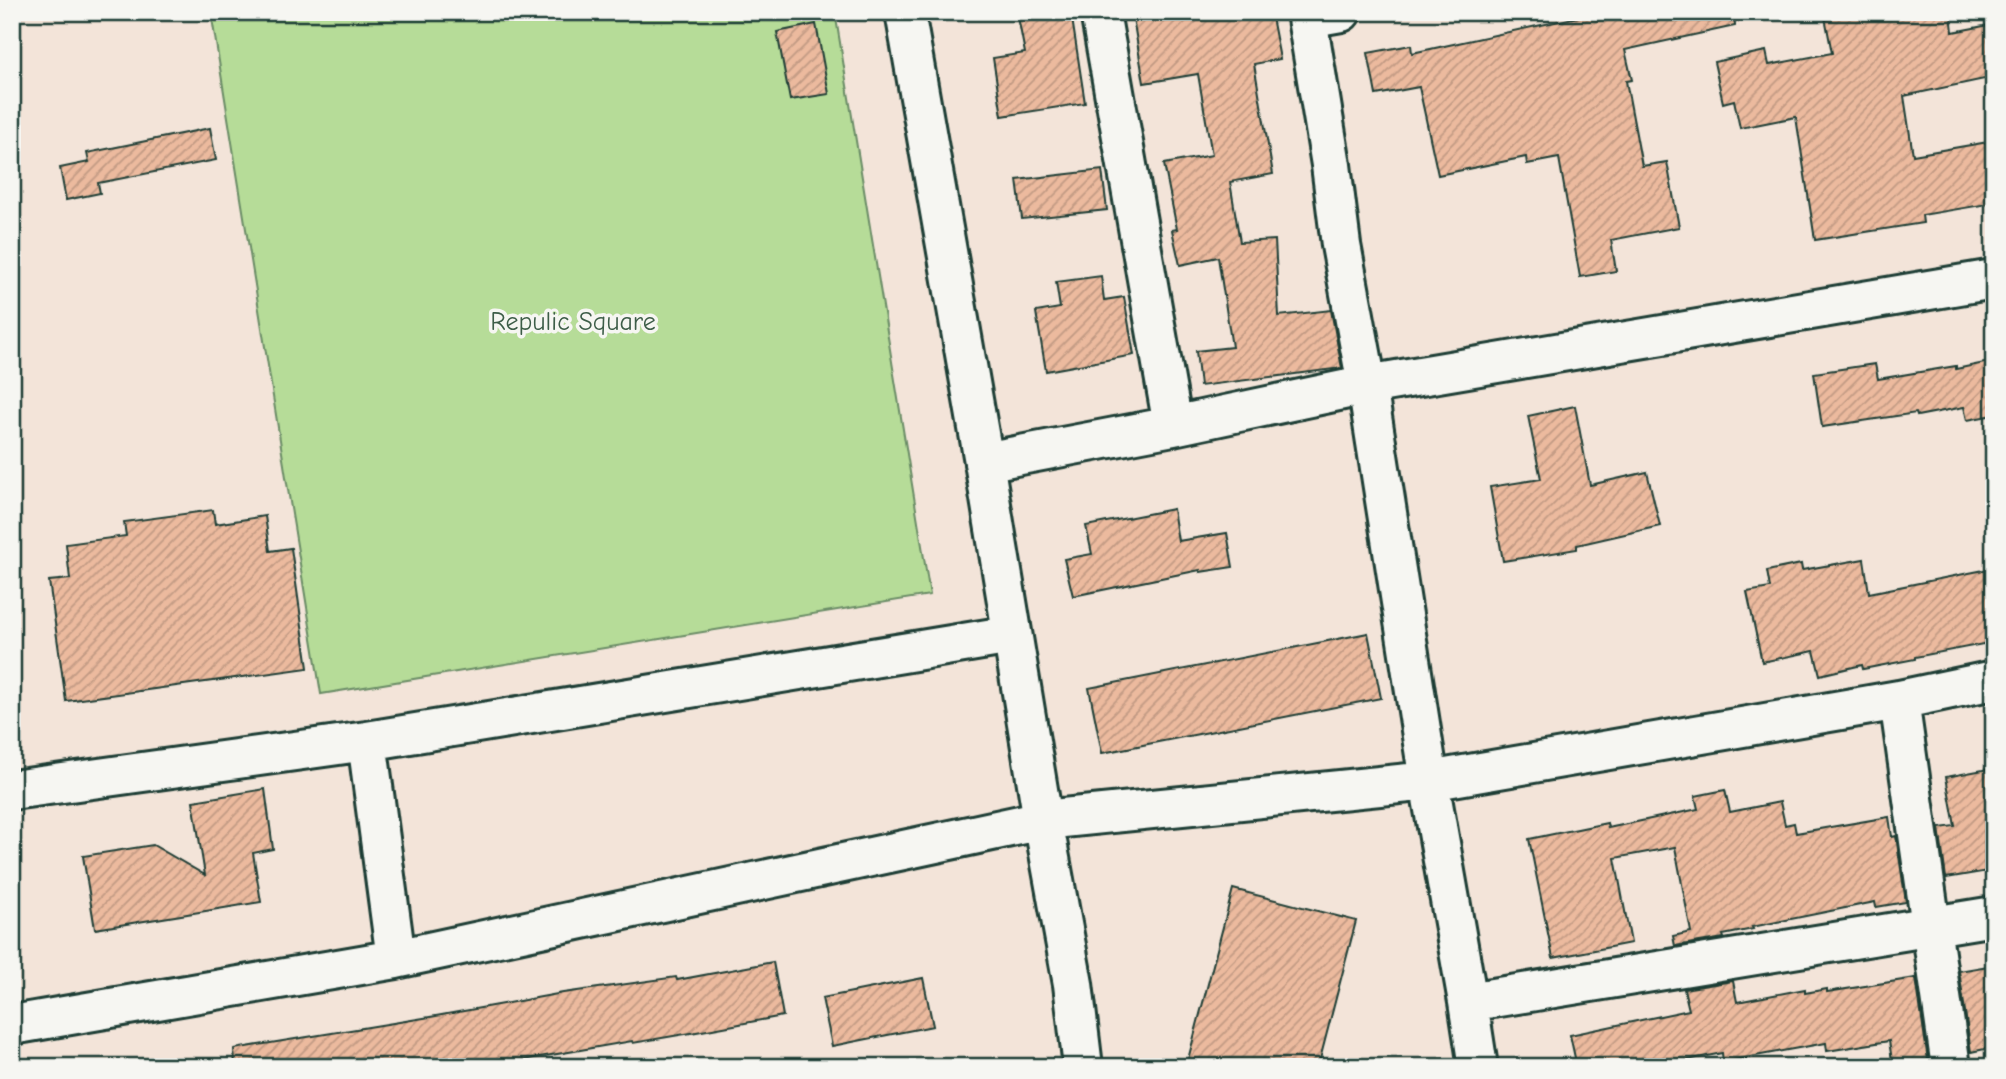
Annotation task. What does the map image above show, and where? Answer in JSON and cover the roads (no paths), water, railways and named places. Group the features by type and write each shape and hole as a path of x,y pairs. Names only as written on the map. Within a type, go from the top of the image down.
{"street":[{"path":"905,12 1073,984 1083,1067"},
{"path":"1100,12 1173,426"},
{"path":"1318,14 1341,245 1367,385 1429,781 1478,1067"},
{"path":"984,462 1367,385 1994,279"},
{"path":"12,790 367,741 1012,635"},
{"path":"12,1025 396,959 1043,820 1429,781 1899,700 1994,680"},
{"path":"1899,700 1951,1067"},
{"path":"367,741 396,959"},
{"path":"1468,1002 1994,916"}],"park label":[{"name":"Repulic Square","path":"573,322"}]}
